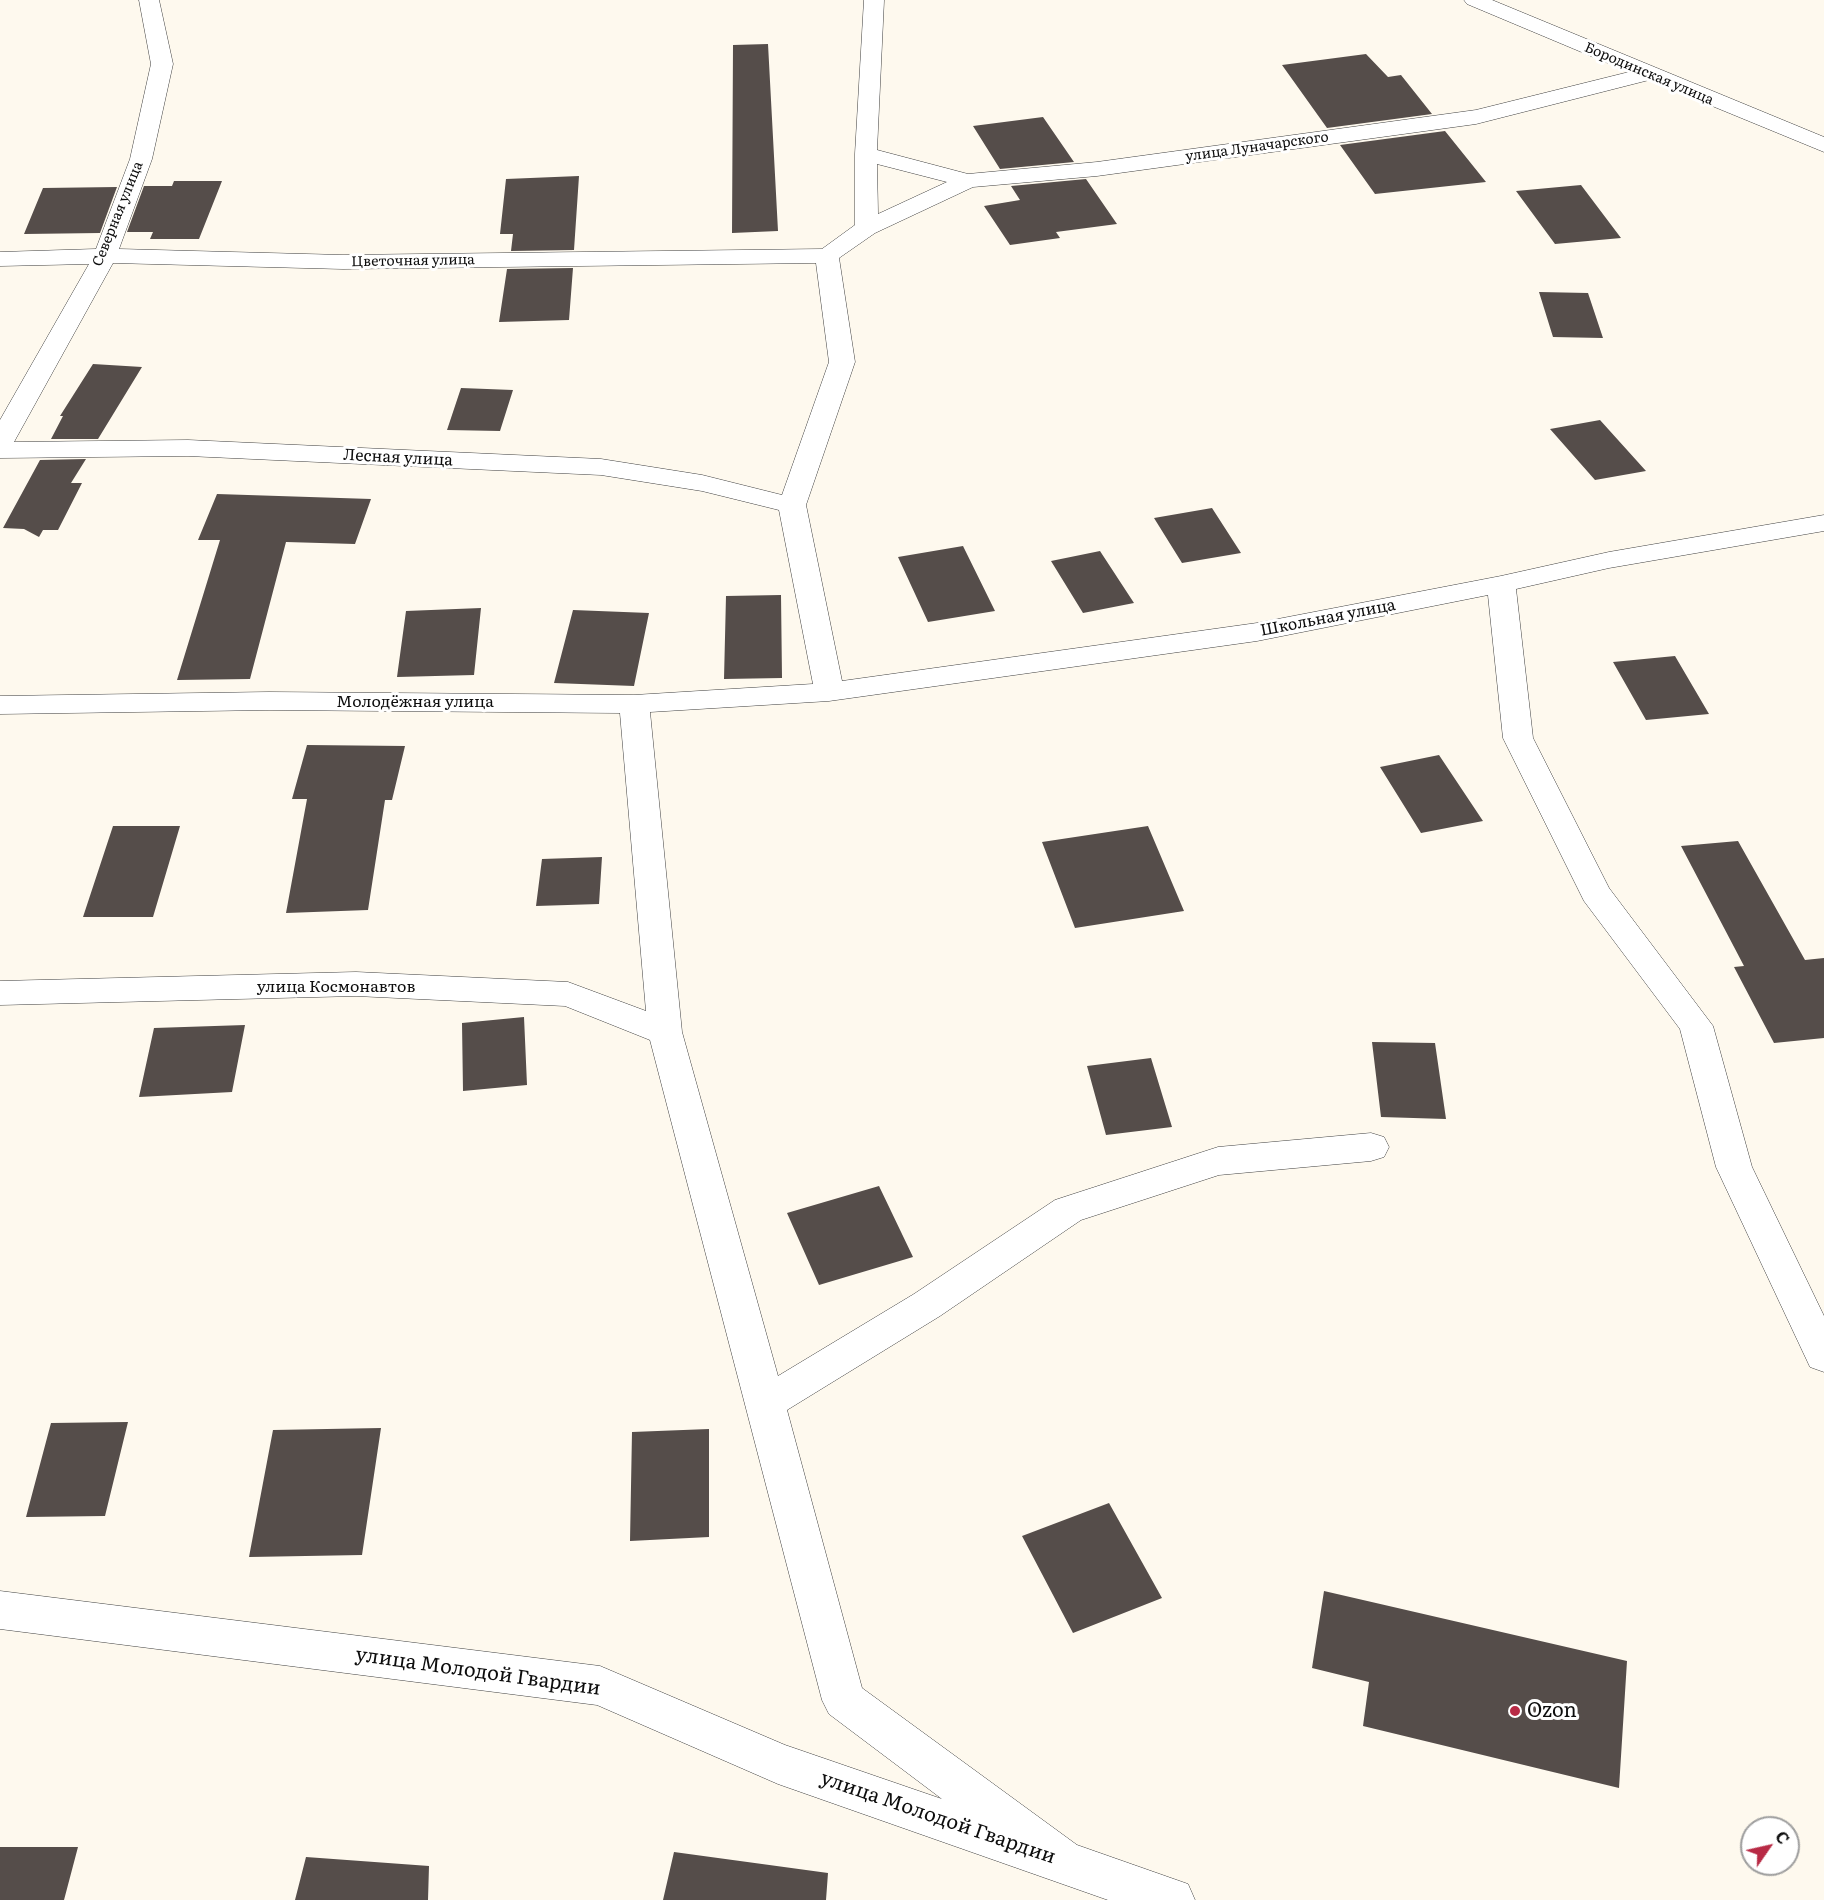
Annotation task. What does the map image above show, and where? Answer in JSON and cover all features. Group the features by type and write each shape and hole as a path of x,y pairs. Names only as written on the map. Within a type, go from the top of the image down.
{"street":[{"name":"Северная улица","path":"0,443 105,256 141,159 162,64 149,0"},
{"path":"867,228 866,154 874,0"},
{"name":"Бородинская улица","path":"1474,0 1647,74 1824,145"},
{"name":"улица Луначарского","path":"866,154 969,181 1097,169 1476,117 1647,74"},
{"path":"829,692 792,505 842,362 827,255 867,228 969,181"},
{"name":"Цветочная улица","path":"0,259 105,256 343,262 827,255"},
{"name":"Лесная улица","path":"0,450 188,448 602,466 702,483 792,505"},
{"name":"Школьная улица","path":"829,692 1257,632 1501,584 1609,560 1824,523"},
{"path":"1501,584 1518,738 1595,894 1696,1026 1734,1167 1824,1356"},
{"name":"Молодёжная улица","path":"0,705 270,701 634,704 829,692"},
{"path":"634,704 664,1032 766,1403 844,1700 1063,1862"},
{"name":"улица Космонавтов","path":"0,993 356,984 568,994 664,1032"},
{"path":"766,1403 927,1305 1068,1210 1218,1161 1371,1148"},
{"name":"улица Молодой Гвардии","path":"0,1610 600,1686 778,1763 1172,1900"}],"building":[{"path":"768,44 778,231 732,233 733,45"},
{"path":"1366,54 1388,77 1401,75 1432,114 1327,128 1282,65"},
{"path":"1043,117 1074,162 1000,169 973,126"},
{"path":"1445,131 1486,182 1375,194 1340,145"},
{"path":"579,176 574,250 511,251 513,234 500,234 506,179"},
{"path":"1086,179 1117,224 1056,232 1060,238 1010,245 984,206 1020,200 1011,186"},
{"path":"174,181 222,181 199,239 150,239 153,232 127,232 144,186 172,186"},
{"path":"1581,185 1621,238 1555,244 1516,191"},
{"path":"117,187 100,233 24,234 43,188"},
{"path":"573,268 569,320 499,322 507,269"},
{"path":"1539,292 1588,293 1603,338 1553,337"},
{"path":"93,364 142,367 98,439 51,439 63,416 60,416"},
{"path":"461,388 513,390 500,431 447,430"},
{"path":"1600,420 1646,471 1595,480 1550,429"},
{"path":"86,459 71,483 82,483 58,530 43,530 39,537 24,529 3,528 40,460"},
{"path":"217,494 371,499 355,544 286,542 250,679 177,680 220,540 198,540"},
{"path":"1212,508 1241,553 1182,563 1154,518"},
{"path":"963,546 995,611 928,622 898,557"},
{"path":"1100,551 1134,603 1083,613 1051,561"},
{"path":"781,595 782,678 724,679 726,596"},
{"path":"481,608 474,675 397,677 406,611"},
{"path":"573,610 649,613 634,686 554,683"},
{"path":"1675,656 1709,714 1646,720 1613,662"},
{"path":"307,745 405,746 392,800 385,800 368,910 286,913 307,799 292,799"},
{"path":"1439,755 1483,821 1421,833 1380,767"},
{"path":"113,826 180,826 153,917 83,917"},
{"path":"1148,826 1184,911 1075,928 1042,842"},
{"path":"1738,841 1805,960 1824,958 1824,1038 1774,1043 1734,967 1744,966 1681,846"},
{"path":"602,857 599,904 536,906 542,859"},
{"path":"524,1017 527,1085 463,1091 462,1023"},
{"path":"245,1025 232,1092 139,1097 154,1028"},
{"path":"1372,1042 1435,1043 1446,1119 1381,1117"},
{"path":"1151,1058 1172,1127 1106,1135 1087,1066"},
{"path":"879,1186 913,1257 819,1285 787,1213"},
{"path":"128,1422 105,1516 26,1517 51,1423"},
{"path":"381,1428 362,1555 249,1557 273,1430"},
{"path":"709,1429 709,1537 630,1541 632,1432"},
{"path":"1109,1503 1162,1598 1073,1633 1022,1536"},
{"path":"1324,1591 1627,1661 1619,1788 1363,1726 1369,1682 1312,1668"},
{"path":"0,1847 78,1847 64,1900 0,1900"},
{"path":"674,1852 828,1873 826,1900 663,1900"},
{"path":"306,1857 429,1866 428,1900 295,1900"}],"place":[{"name":"Ozon","path":"1515,1711"}]}
